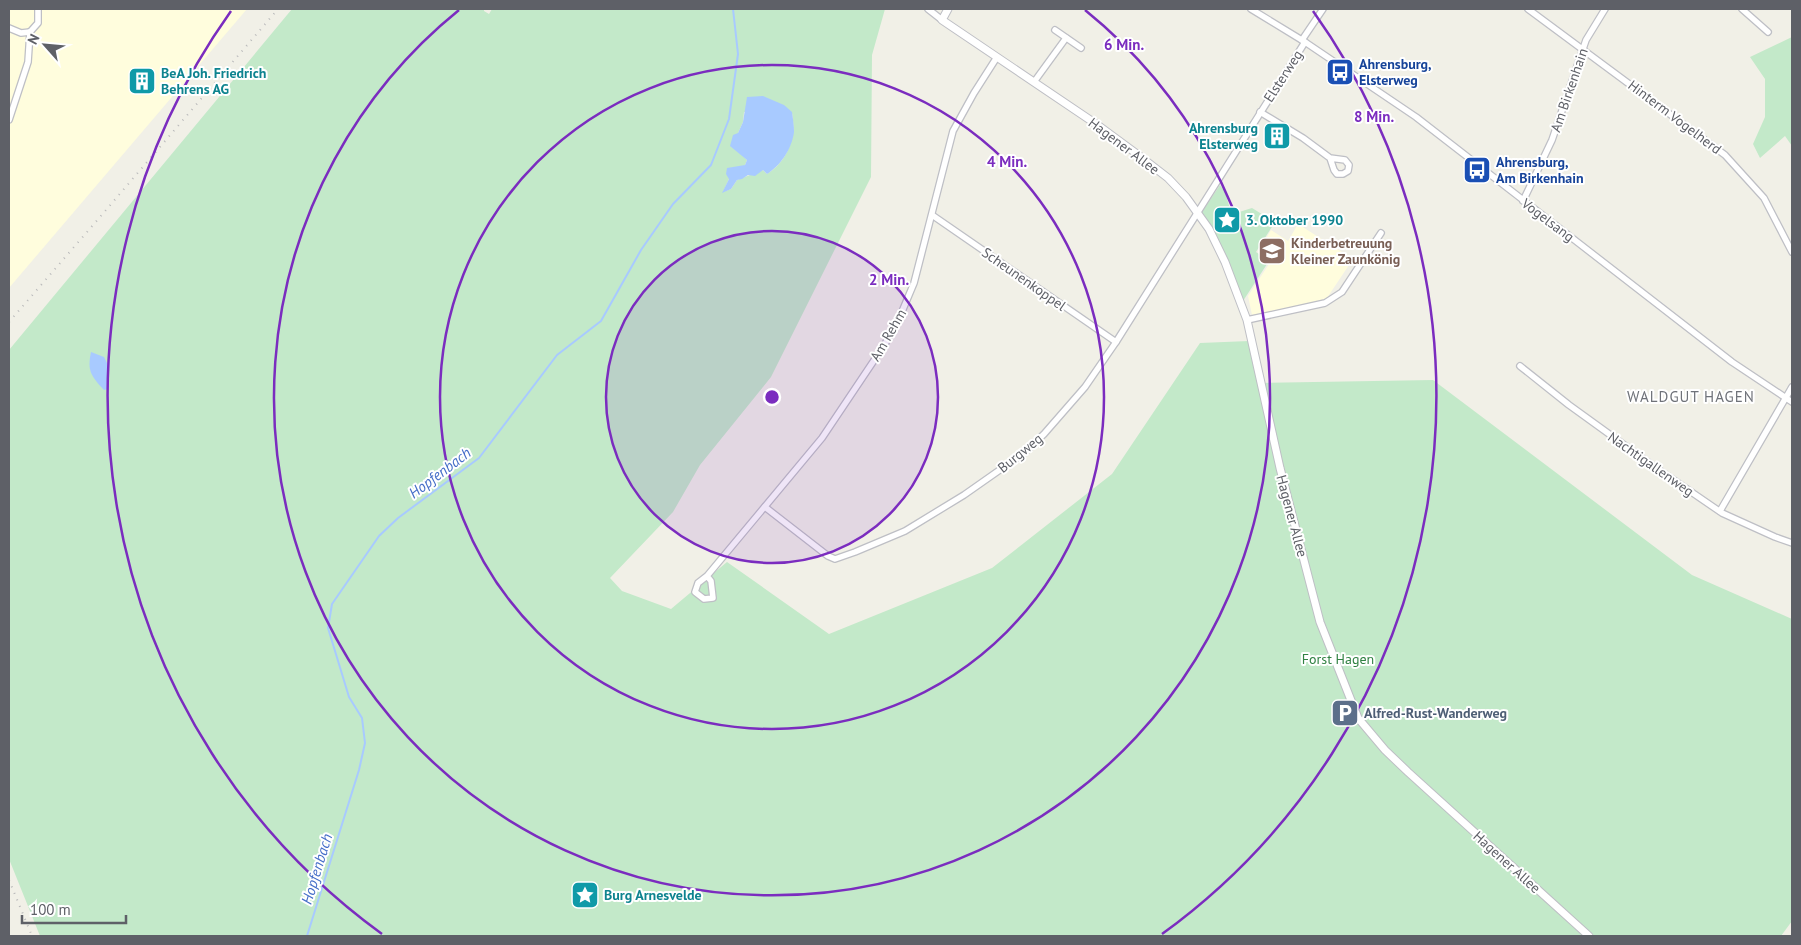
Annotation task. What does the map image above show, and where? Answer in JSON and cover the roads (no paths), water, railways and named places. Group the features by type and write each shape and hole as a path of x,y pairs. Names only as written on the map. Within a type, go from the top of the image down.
{"street":[{"path":"9,120 28,62 30,32 38,23 38,9"},
{"name":"Hagener Allee","path":"928,9 1099,126 1160,172 1186,197 1197,211 1225,262 1247,320 1280,468 1320,622 1358,718 1385,750 1589,936"},
{"path":"942,20 948,9"},
{"name":"Vogelsang","path":"1251,9 1304,41 1416,117 1732,362 1792,402"},
{"name":"Elsterweg","path":"1197,211 1304,41 1322,9"},
{"name":"Hinterm Vogelherd","path":"1528,9 1725,154 1764,198 1792,252"},
{"name":"Am Birkenhain","path":"1523,201 1552,140 1591,29 1604,9"},
{"path":"1742,9 1768,32"},
{"path":"9,28 22,33 30,32"},
{"path":"1055,30 1082,48"},
{"path":"1034,82 1066,38"},
{"name":"Am Rehm","path":"707,576 822,438 885,344 901,314 914,283 953,131 997,57"},
{"path":"1260,112 1308,141 1330,158"},
{"name":"Burgweg","path":"765,507 828,556 835,559 905,531 964,496 1024,453 1044,434 1085,387 1116,342 1197,211"},
{"name":"Scheunenkoppel","path":"932,215 1116,342"},
{"path":"1247,320 1325,303 1342,292 1381,233"},
{"name":"Nachtigallenweg","path":"1520,366 1569,405 1720,512 1792,543"},
{"path":"1720,512 1792,387"}],"water":[{"path":"763,96 784,105 792,112 794,132 791,145 781,162 772,171 767,174 763,170 755,176 748,175 737,180 731,189 722,193 729,179 726,174 727,168 745,165 747,160 730,146 733,135 738,133 743,122 747,97"},
{"path":"91,352 104,357 108,365 108,389 104,390 91,373"}],"waterway":[{"name":"Hopfenbach","path":"307,936 359,770 365,743 362,718 349,697 328,628 332,604 379,536 398,518 479,458 557,355 601,321 641,250 673,204 711,165 729,119 738,54 733,9"}],"railway":[{"path":"9,322 278,9"},
{"path":"9,880 32,936"}],"place":[{"name":"Ahrensburg, Elsterweg","path":"1340,72"},
{"name":"BeA Joh. Friedrich Behrens AG","path":"142,81"},
{"name":"Ahrensburg Elsterweg","path":"1277,136"},
{"name":"Ahrensburg, Am Birkenhain","path":"1477,170"},
{"name":"3. Oktober 1990","path":"1227,220"},
{"name":"Kinderbetreuung Kleiner Zaunkönig","path":"1272,251"},
{"name":"Alfred-Rust-Wanderweg","path":"1345,713"},
{"name":"Burg Arnesvelde","path":"585,895"}],"district":[{"name":"WALDGUT HAGEN","path":"1691,397"}],"park label":[{"name":"Forst Hagen","path":"1338,659"}]}
